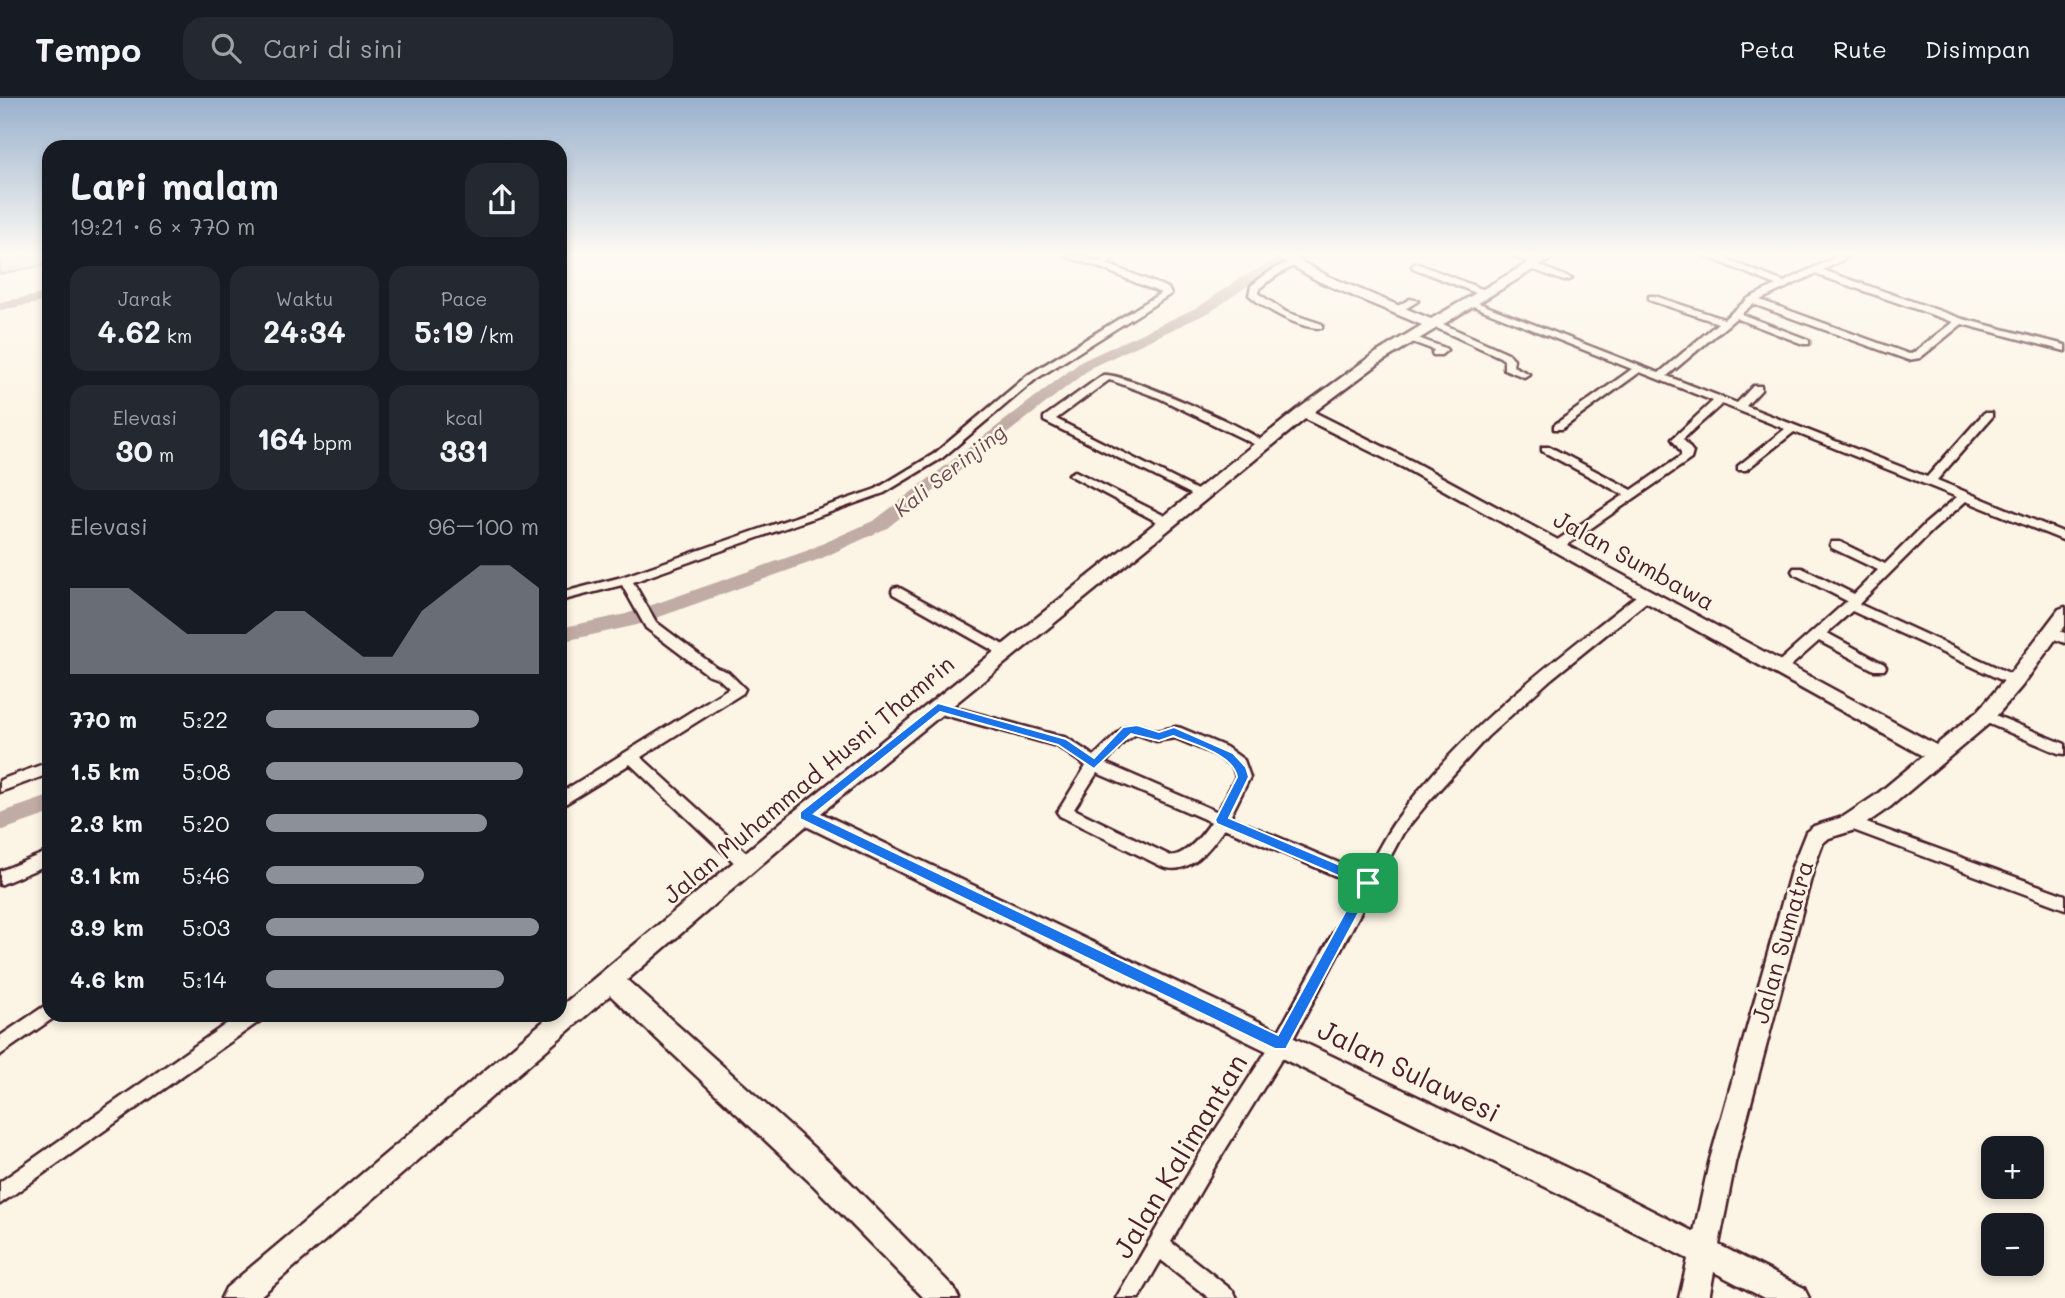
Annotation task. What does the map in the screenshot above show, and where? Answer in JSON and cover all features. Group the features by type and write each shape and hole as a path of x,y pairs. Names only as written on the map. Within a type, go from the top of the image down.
{"street":[{"path":"567,596 626,583 880,491 937,456 1032,377 1137,312"},
{"path":"1280,312 1319,326"},
{"path":"1402,312 1504,355 1509,359 1508,367 1524,374"},
{"name":"Jalan Muhammad Husni Thamrin","path":"567,1017 804,815 1262,444 1303,412 1452,312"},
{"path":"1494,312 2065,537"},
{"path":"1702,312 1805,342"},
{"path":"1661,376 1736,312"},
{"path":"1785,312 1908,357 1916,356 1959,321"},
{"path":"1933,312 1959,321 2053,339 2065,348"},
{"path":"1727,319 1784,344"},
{"path":"1410,338 1442,350 1437,354"},
{"path":"1558,427 1640,368"},
{"path":"1201,495 1048,419 1107,377 1114,377 1262,444"},
{"path":"1739,407 1757,388"},
{"path":"1557,546 1688,456 1677,439 1720,400"},
{"name":"Jalan Sumbawa","path":"1303,412 1409,465 1939,756"},
{"path":"1929,482 1988,415"},
{"path":"1742,468 1793,428"},
{"path":"1546,449 1631,494"},
{"path":"1075,474 1167,522"},
{"path":"1780,668 1964,497"},
{"path":"1836,545 1888,570"},
{"path":"1798,571 1853,603 2015,681"},
{"path":"567,796 738,689 723,675 712,671 651,625 626,583"},
{"path":"898,591 1006,652"},
{"name":"Jalan Kalimantan","path":"1127,1298 1207,1161 1281,1044 1398,829 1421,798 1453,763 1524,695 1645,596"},
{"name":"Jalan Sumatra","path":"1694,1298 1722,1163 1803,867 1814,838 1822,832 1850,822 1883,801 1985,716 2057,635 2065,613"},
{"path":"1817,634 1879,667"},
{"path":"938,708 1062,742 1094,765 1368,883"},
{"path":"1985,716 2063,750"},
{"path":"1131,729 1159,736 1174,731 1221,751 1239,764 1243,777 1222,820 1198,850 1178,863 1169,862 1066,813 1094,765 1131,729"},
{"path":"630,756 747,864"},
{"path":"0,786 42,771"},
{"name":"Jalan Sulawesi","path":"804,815 1281,1044 1794,1298"},
{"path":"1850,822 2065,901"},
{"path":"0,878 42,860"},
{"path":"610,980 824,1176 944,1298"},
{"path":"0,1047 42,1016"},
{"path":"0,1194 244,1022"},
{"name":"Jalan Muhammad Husni Thamrin","path":"236,1298 561,1022"},
{"path":"1158,1245 1226,1298"}],"waterway":[{"name":"Kali Serinjing","path":"567,634 630,620 813,555 881,524 1087,364 1199,312"},
{"name":"Kali Serinjing","path":"0,822 42,807"}],"route":[{"path":"938,708 1062,742 1094,765 1128,730 1137,729 1159,736 1174,731 1221,751 1239,764 1243,777 1222,820 1368,883 1281,1044 804,815 938,708"}]}
